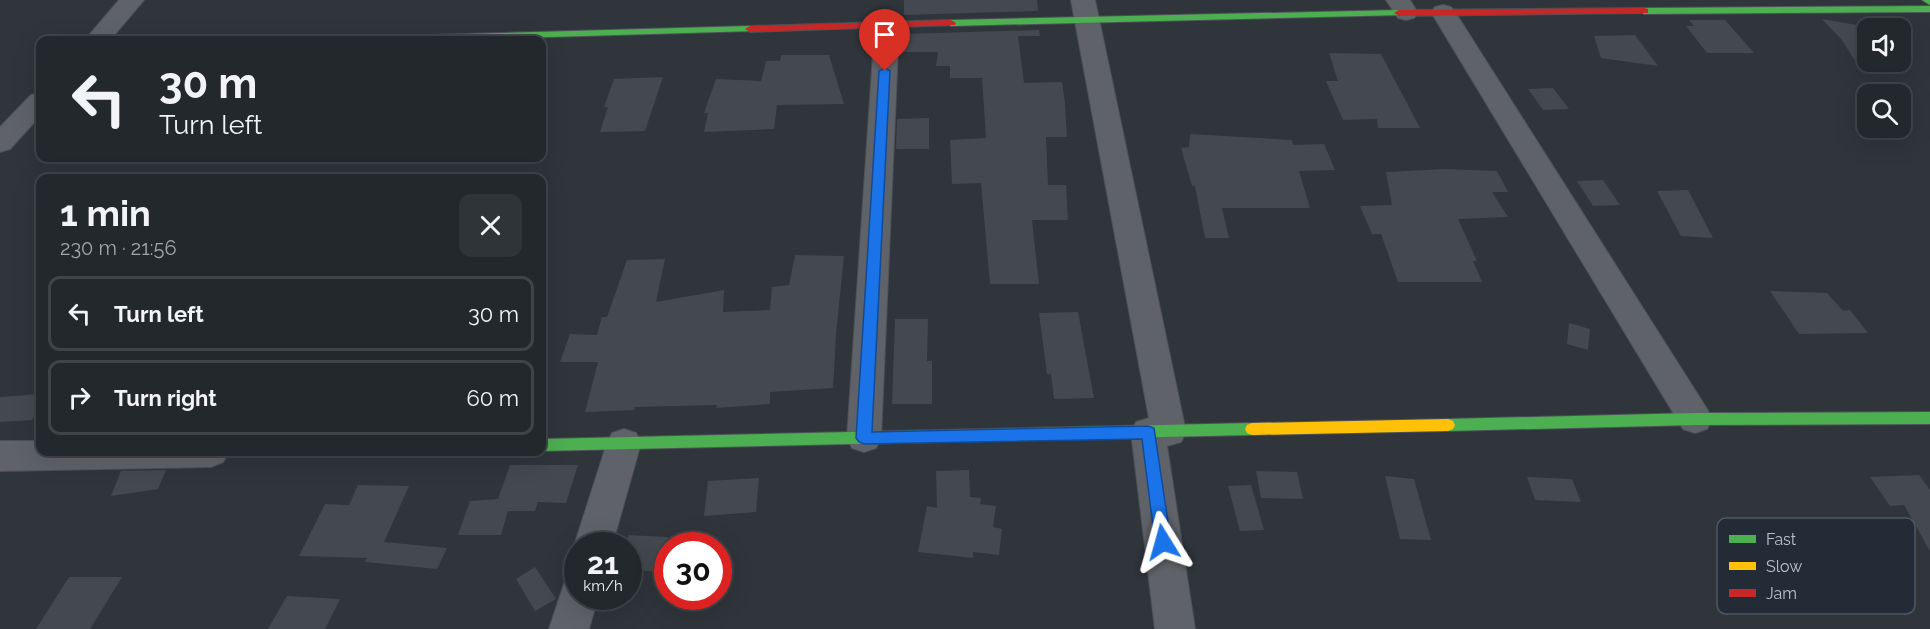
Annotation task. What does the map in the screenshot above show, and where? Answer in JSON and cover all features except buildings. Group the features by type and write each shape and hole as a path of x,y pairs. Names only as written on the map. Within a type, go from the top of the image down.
{"street":[{"path":"100,36 132,0"},
{"path":"502,36 887,25 1085,10 1402,7 1443,12 1930,9"},
{"path":"1085,10 1159,432 1175,629"},
{"path":"1443,12 1695,419"},
{"path":"864,438 887,25"},
{"path":"0,143 36,104"},
{"path":"546,445 1695,419 1930,418"},
{"path":"598,532 624,443"},
{"path":"0,456 36,455"},
{"path":"568,629 574,610"}],"traffic: fast":[{"path":"1644,11 1930,9"},
{"path":"951,23 1399,13"},
{"path":"503,36 750,29"},
{"path":"1448,425 1695,419 1930,418"},
{"path":"546,445 1252,429"}],"traffic: slow":[{"path":"1252,429 1448,425"}],"traffic: jam":[{"path":"1399,13 1644,11"},
{"path":"750,29 951,23"}],"route":[{"path":"885,71 864,438 1148,432 1163,542"}]}
